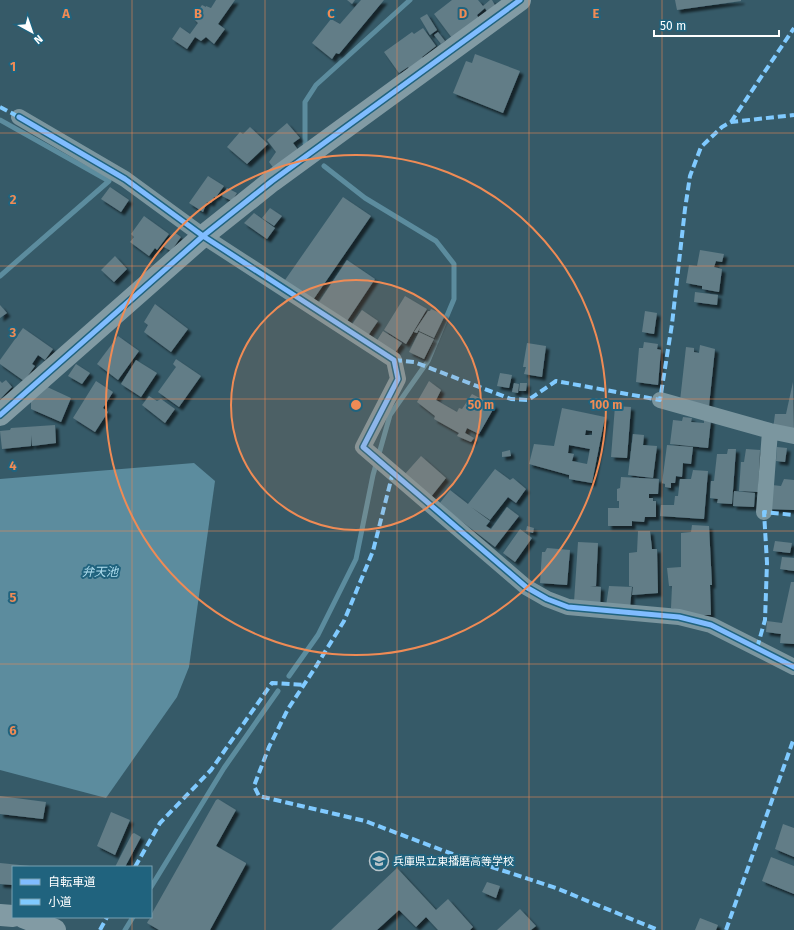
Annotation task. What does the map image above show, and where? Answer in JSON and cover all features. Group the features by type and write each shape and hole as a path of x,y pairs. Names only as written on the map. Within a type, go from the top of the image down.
{"street":[{"path":"0,415 203,236 272,181 520,0"},
{"path":"19,117 125,179 203,236 394,360 398,379 363,447 526,587 547,599 568,607 679,617 711,625 794,667"},
{"path":"660,400 770,431 794,436"},
{"path":"764,512 770,431"},
{"path":"0,915 12,916"},
{"path":"25,918 55,930"}],"water":[{"name":"弁天池","path":"194,463 215,481 189,667 177,697 106,798 0,770 0,479"}],"building":[{"path":"216,0 235,0 218,24 225,29 214,44 206,37 201,41 195,37 187,49 172,39 180,27 190,34 198,23 193,18 202,5 211,8"},
{"path":"347,0 355,0 352,4"},
{"path":"361,0 384,0 339,54 336,53 332,59 312,43 331,19 340,24"},
{"path":"452,0 478,0 483,6 492,0 496,7 488,13 485,8 477,15 479,19 452,38 434,14"},
{"path":"675,0 741,0 741,1 677,10"},
{"path":"427,14 437,30 430,35 420,18"},
{"path":"423,28 436,46 410,69 408,67 399,73 384,52 412,32 414,34"},
{"path":"438,32 445,41 441,44 434,35"},
{"path":"475,54 520,71 503,113 453,93 466,61 472,63"},
{"path":"287,123 300,138 293,143 299,151 275,170 269,162 276,152 267,140"},
{"path":"250,127 268,144 247,164 227,147 240,132 243,134"},
{"path":"208,176 224,186 216,197 214,197 211,203 207,202 203,212 189,203"},
{"path":"110,187 129,200 121,212 101,199"},
{"path":"227,188 237,193 232,201 222,196"},
{"path":"343,197 371,216 313,300 285,280"},
{"path":"270,208 282,216 274,226 262,218"},
{"path":"254,213 275,228 267,239 244,223"},
{"path":"144,216 169,234 157,250 155,248 149,256 130,242 134,237 131,234"},
{"path":"174,232 181,237 171,251 164,247"},
{"path":"700,250 724,254 722,262 716,261 714,267 722,269 719,292 702,289 702,286 686,283 689,265 697,266"},
{"path":"115,256 127,269 114,282 101,270"},
{"path":"347,260 375,279 347,321 319,302"},
{"path":"695,292 718,295 717,305 694,302"},
{"path":"405,296 427,309 406,344 384,330"},
{"path":"155,304 188,329 171,352 144,332 148,325 144,322"},
{"path":"0,305 7,313 0,318"},
{"path":"431,309 445,315 434,338 419,331 420,328 417,333 414,332 428,311"},
{"path":"362,310 378,321 367,337 351,326"},
{"path":"645,311 657,313 654,334 642,332"},
{"path":"23,328 53,349 45,360 38,355 32,364 35,366 24,381 0,364 0,360"},
{"path":"383,331 402,343 394,354 376,342"},
{"path":"419,332 434,339 424,359 409,352"},
{"path":"118,336 139,351 118,380 97,364"},
{"path":"644,342 658,344 657,349 661,350 658,385 636,382 639,348 643,348"},
{"path":"527,343 546,346 542,377 524,374 526,367 523,367"},
{"path":"700,345 715,349 709,406 680,401 686,347 694,348 694,352 699,353"},
{"path":"176,359 201,376 179,407 158,392 176,367 173,364"},
{"path":"136,360 157,373 141,397 121,384"},
{"path":"76,364 90,373 82,384 68,376"},
{"path":"500,373 512,375 509,388 497,386"},
{"path":"6,380 12,387 0,399 0,381 2,383"},
{"path":"96,381 113,392 103,408 108,412 95,432 73,418"},
{"path":"429,381 441,390 436,400 457,412 459,408 462,409 472,394 495,406 479,434 467,428 465,433 474,438 471,442 457,436 459,433 434,419 435,416 417,402"},
{"path":"793,382 794,433 773,429 775,414 786,414"},
{"path":"514,383 519,384 518,393 512,392"},
{"path":"520,383 527,383 526,391 519,391"},
{"path":"45,386 71,398 61,422 31,409 31,399"},
{"path":"149,396 157,401 161,399 175,409 165,423 142,405"},
{"path":"615,406 631,407 627,458 611,457"},
{"path":"562,408 605,417 592,483 569,479 569,475 529,464 534,444 554,446","holes":["586,430 592,431 592,435 585,435","569,445 590,449 587,464 572,461 574,454 568,453"]},
{"path":"683,417 692,418 691,422 704,423 704,419 711,420 708,448 670,444 673,420 682,421"},
{"path":"55,425 56,443 32,446 31,435 31,446 2,449 0,431 10,430 11,428"},
{"path":"633,434 644,435 643,445 657,446 653,478 628,475"},
{"path":"667,445 693,447 691,464 683,463 682,477 676,476 675,483 671,483 671,488 665,487 665,484 662,483"},
{"path":"777,447 787,448 785,462 776,461"},
{"path":"728,449 736,449 732,504 717,503 718,499 710,498 711,481 714,481 717,454 727,454"},
{"path":"746,449 760,450 758,492 739,491 741,462 744,462"},
{"path":"510,450 511,456 502,457 502,452"},
{"path":"421,456 446,478 430,498 404,475"},
{"path":"495,469 510,480 513,478 526,489 516,503 508,497 490,520 471,507 490,521 486,526 491,529 507,507 519,516 495,547 439,504 450,490 468,504"},
{"path":"693,470 708,471 704,519 660,516 661,505 674,505 675,496 678,496 680,479 691,479"},
{"path":"621,477 659,479 658,494 649,494 649,498 653,498 653,501 656,501 656,517 645,517 644,522 632,521 632,526 608,526 608,508 619,508 619,501 617,501 617,489 620,488"},
{"path":"784,479 794,480 794,510 768,509 772,485 781,486"},
{"path":"734,491 755,493 754,507 733,506"},
{"path":"692,525 709,526 712,585 710,585 711,615 697,615 671,608 672,586 669,586 667,568 681,567 681,533 691,532"},
{"path":"527,526 534,528 533,533 526,531"},
{"path":"520,529 532,538 515,562 503,553"},
{"path":"638,531 650,531 652,549 657,549 658,593 632,595 633,587 629,586 629,553 637,552"},
{"path":"775,541 792,543 790,553 773,551"},
{"path":"578,542 598,543 596,586 590,586 601,587 600,605 574,602"},
{"path":"547,548 570,550 567,585 540,583 542,552 545,552"},
{"path":"782,557 794,558 794,571 780,569"},
{"path":"791,582 794,582 794,644 780,643 781,634 766,632 767,621 782,623"},
{"path":"609,586 632,587 630,607 606,606"},
{"path":"0,796 46,802 43,819 0,814"},
{"path":"218,799 236,810 216,846 246,864 210,930 159,930 147,923 152,918 152,913 216,800"},
{"path":"111,812 130,820 115,855 97,846"},
{"path":"783,824 794,828 794,857 775,849"},
{"path":"134,833 141,837 126,866 116,866 132,834"},
{"path":"771,857 794,866 794,894 762,881"},
{"path":"0,863 30,866 12,866 12,885 0,884"},
{"name":"兵庫県立東播磨高等学校","path":"397,868 436,910 448,899 473,927 470,930 438,930 426,917 416,927 399,910 377,930 331,930"},
{"path":"487,882 500,886 496,898 482,892"},
{"path":"520,909 536,926 531,930 497,930"},
{"path":"700,918 718,925 716,930 695,930"}],"waterway":[{"path":"305,143 305,102 316,85 410,0"},
{"path":"0,120 109,181 0,276"},
{"path":"289,676 318,635 356,559 373,475 390,415 428,361 454,299 454,264 436,241 365,198 324,166"},
{"path":"152,885 224,768 278,691"},
{"path":"125,930 132,918"}],"marked path":[{"path":"731,122 794,28"},
{"path":"0,107 19,117"},
{"path":"394,360 414,362 511,399 528,400 556,381 660,400 672,324 690,176 701,147 722,127 731,122 794,115"},
{"path":"393,472 373,551 344,621 288,709 269,747 254,786 259,796 365,821 455,855 556,888 658,930"},
{"path":"757,648 765,620 767,563 764,512 794,515"},
{"path":"136,866 160,823 211,770 272,683 304,685"},
{"path":"726,930 794,738"},
{"path":"100,930 106,918"}],"cycle path":[{"path":"0,415 203,236 272,181 520,0"},
{"path":"19,117 125,179 203,236 394,360 398,379 363,447 526,587 547,599 568,607 679,617 711,625 794,667"}],"place":[{"name":"兵庫県立東播磨高等学校","path":"379,861"}]}
